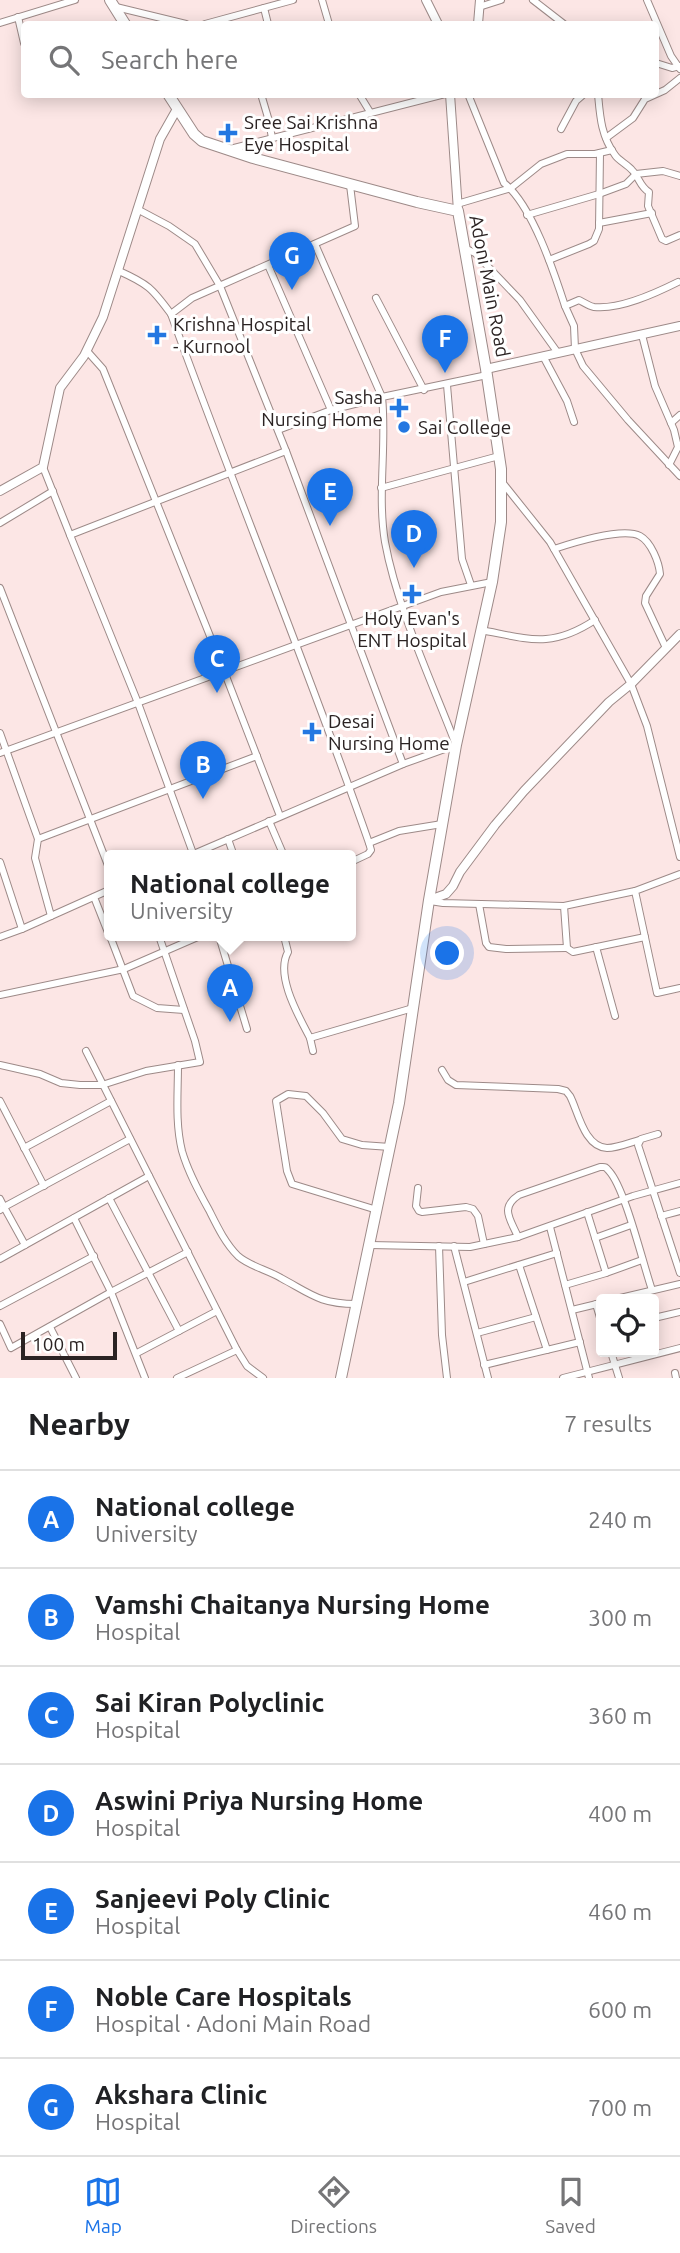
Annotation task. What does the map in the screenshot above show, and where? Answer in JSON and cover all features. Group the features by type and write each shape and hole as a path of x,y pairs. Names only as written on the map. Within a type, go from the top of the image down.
{"main road":[{"path":"112,3 123,21"},
{"name":"Adoni Main Road","path":"170,98 194,134 202,141 253,158 417,202 458,208 486,372"},
{"path":"341,1378 400,1103 442,824 492,582 501,522 499,456 486,372"}],"street":[{"path":"0,23 75,0"},
{"path":"216,21 293,0"},
{"path":"322,0 328,21"},
{"path":"426,0 436,21"},
{"path":"479,4 501,0"},
{"path":"533,0 560,21"},
{"path":"648,0 657,21"},
{"path":"112,3 175,21"},
{"path":"264,8 267,21"},
{"path":"18,17 21,30"},
{"path":"659,26 671,55 680,67 672,68 659,64"},
{"path":"659,93 680,78"},
{"path":"262,98 272,138"},
{"path":"361,98 370,112"},
{"path":"227,149 431,98"},
{"path":"448,98 458,208 511,188 541,164 567,154 612,150"},
{"path":"470,98 504,183 511,188 527,215 549,260 574,326 575,349 579,360 680,476"},
{"path":"561,129 575,98"},
{"path":"598,98 601,124 606,138 612,150 636,174 642,187 649,192 648,203 664,240 680,235"},
{"path":"606,138 633,118 647,98"},
{"path":"177,109 160,139 103,317 87,351 60,388 43,467 138,702 171,788 190,850"},
{"path":"549,260 594,241 599,229 600,153"},
{"path":"527,215 626,184 636,174 663,172 680,176"},
{"path":"171,314 192,298 355,226 350,183"},
{"path":"137,209 195,244 220,286 278,430 403,764"},
{"path":"599,223 652,213"},
{"path":"203,850 403,764 456,746 403,606 385,542 381,488 382,397 315,244"},
{"path":"464,248 475,253 520,300 558,353"},
{"path":"268,265 331,410"},
{"path":"119,271 145,283 171,314 229,473 298,644 369,843 371,850 368,854 356,860"},
{"path":"565,306 579,300 593,307 639,300 679,283"},
{"path":"376,298 424,390"},
{"name":"Adoni Main Road","path":"486,372 542,356 680,326"},
{"path":"642,335 655,386 678,447 669,465"},
{"path":"87,351 103,369 280,816"},
{"path":"542,356 566,401 573,422"},
{"path":"278,430 331,410 447,385 486,372"},
{"path":"447,385 462,559 471,585"},
{"path":"671,423 680,415"},
{"path":"70,536 286,451"},
{"path":"381,488 499,456"},
{"path":"0,491 43,467"},
{"path":"501,480 554,549 631,684 647,726 680,857"},
{"path":"0,523 53,491"},
{"path":"554,549 587,538 628,533 644,539 654,554 660,574 646,596 646,608 666,648"},
{"path":"3,752 403,606 441,593 492,582"},
{"path":"0,588 104,856"},
{"path":"481,630 537,640 562,638 595,621"},
{"path":"429,900 446,894 495,825 524,791 608,702 631,684 680,634"},
{"path":"0,733 3,752 38,839 35,858 51,916"},
{"path":"38,839 257,756"},
{"path":"269,821 281,850"},
{"path":"369,843 400,831 442,824"},
{"path":"228,839 232,850"},
{"path":"0,862 22,929"},
{"path":"429,900 443,903 564,906 635,891 680,874"},
{"path":"635,891 657,993 680,988"},
{"path":"0,937 104,892"},
{"path":"94,897 104,921"},
{"path":"479,904 489,947 566,948 573,952 645,937"},
{"path":"564,906 566,948"},
{"path":"112,941 130,990 138,1000 157,1008 184,1010"},
{"path":"0,1065 40,1074 61,1083 102,1085 146,1071 200,1062 161,941"},
{"path":"0,995 124,970 188,941"},
{"path":"221,941 247,1029"},
{"path":"285,941 288,952 283,968 294,1007 310,1038 313,1051"},
{"path":"596,947 615,1016"},
{"path":"310,1038 413,1008"},
{"path":"86,1051 237,1350 247,1366 263,1378"},
{"path":"178,1065 177,1117 182,1151 196,1186 225,1240 239,1257 268,1270 320,1300 356,1304"},
{"path":"442,1070 448,1080 456,1085 566,1091 588,1137 594,1143 608,1148 658,1134"},
{"path":"377,1210 292,1184 276,1101 288,1094 306,1096 323,1113 342,1139 362,1145 390,1147"},
{"path":"0,1101 44,1186"},
{"path":"24,1148 111,1101"},
{"path":"2,1208 130,1139"},
{"path":"639,1140 638,1145 680,1273"},
{"path":"518,1237 507,1211 511,1200 605,1167 611,1172 623,1199 652,1290"},
{"path":"0,1259 149,1175"},
{"path":"370,1245 484,1244 518,1237 623,1199 680,1183"},
{"path":"418,1188 416,1206 419,1211 470,1207 473,1209 478,1216 484,1244"},
{"path":"110,1198 179,1331"},
{"path":"0,1199 2,1208 25,1245"},
{"path":"661,1216 680,1210"},
{"path":"587,1212 606,1273"},
{"path":"74,1218 111,1292 145,1378"},
{"path":"595,1238 631,1225"},
{"path":"550,1227 588,1375"},
{"path":"439,1246 442,1335 447,1378"},
{"path":"454,1246 488,1378"},
{"path":"0,1324 11,1349 188,1252"},
{"path":"464,1282 557,1253"},
{"path":"0,1306 94,1256"},
{"path":"565,1285 642,1260"},
{"path":"519,1265 547,1350"},
{"path":"639,1294 680,1284"},
{"path":"572,1310 596,1304"},
{"path":"137,1353 217,1311"},
{"path":"659,1317 680,1312"},
{"path":"477,1333 536,1317"},
{"path":"50,1327 76,1378"},
{"path":"0,1347 8,1342"},
{"path":"484,1365 580,1342"},
{"path":"659,1352 680,1348"},
{"path":"177,1378 237,1350"},
{"path":"613,1357 619,1378"},
{"path":"563,1378 588,1375 637,1357"}],"place":[{"name":"Sree Sai Krishna Eye Hospital","path":"228,133"},
{"name":"Akshara Clinic","path":"292,290"},
{"name":"Krishna Hospital - Kurnool","path":"157,335"},
{"name":"Noble Care Hospitals","path":"445,373"},
{"name":"Sasha Nursing Home","path":"399,408"},
{"name":"Sai College","path":"404,427"},
{"name":"Sanjeevi Poly Clinic","path":"330,526"},
{"name":"Aswini Priya Nursing Home","path":"414,568"},
{"name":"Holy Evan's ENT Hospital","path":"412,594"},
{"name":"Sai Kiran Polyclinic","path":"217,693"},
{"name":"Desai Nursing Home","path":"312,732"},
{"name":"Vamshi Chaitanya Nursing Home","path":"203,799"},
{"name":"National college","path":"230,1022"}]}
